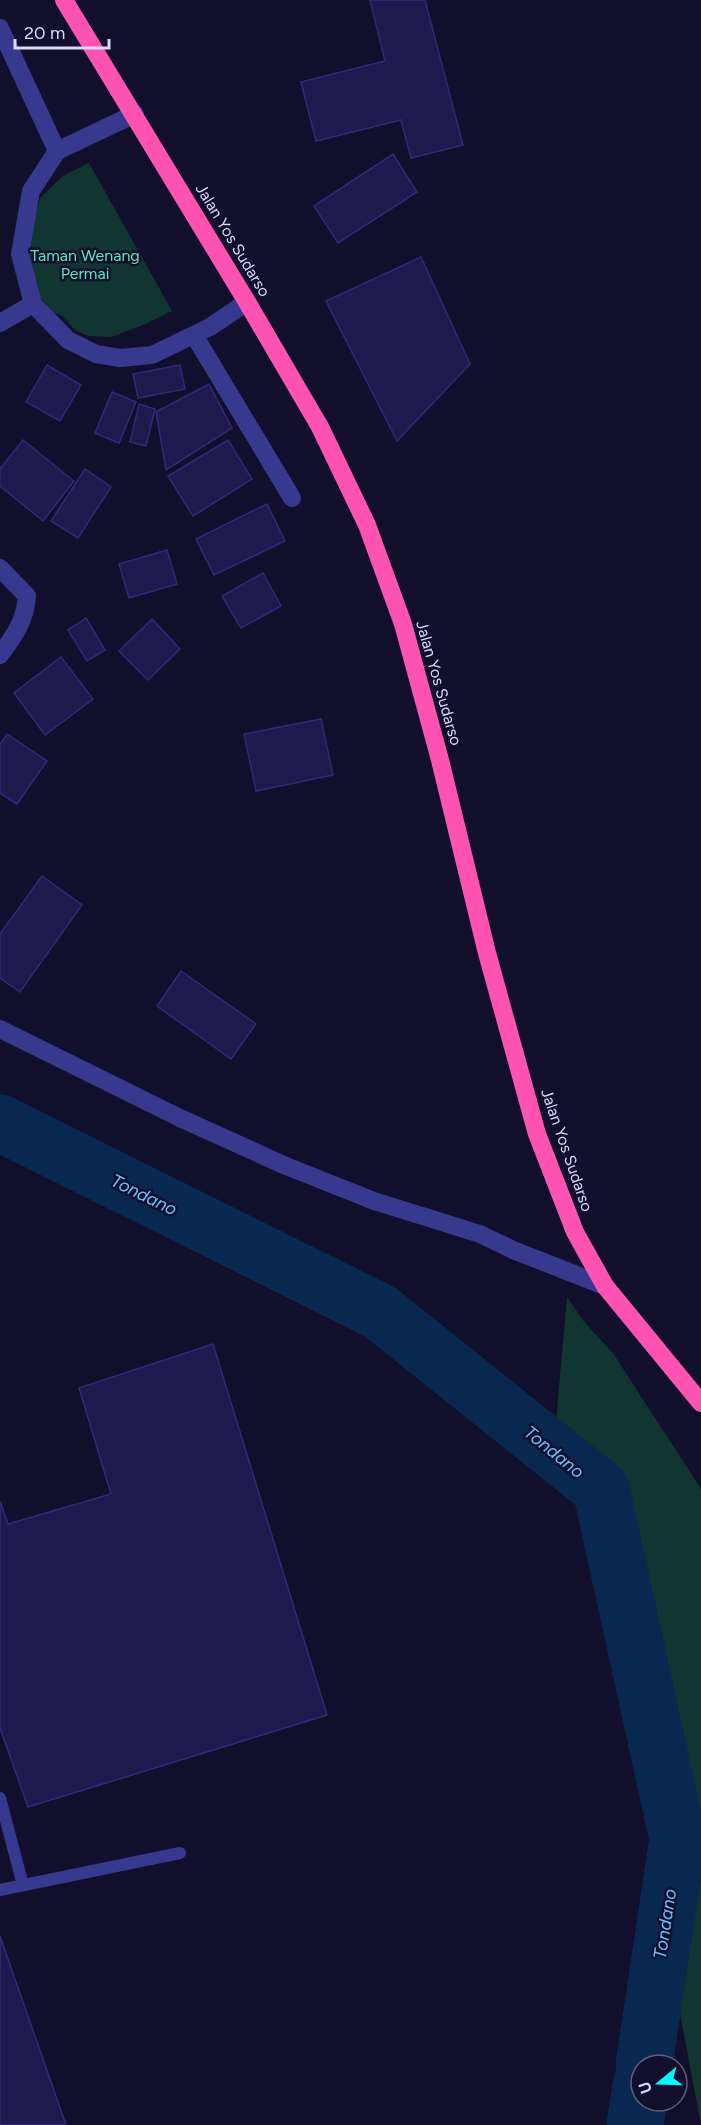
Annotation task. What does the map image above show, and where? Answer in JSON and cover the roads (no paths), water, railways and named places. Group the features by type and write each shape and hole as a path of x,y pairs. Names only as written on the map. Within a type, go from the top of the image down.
{"highway":[{"name":"Jalan Yos Sudarso","path":"64,0 248,302 320,427 367,525 406,635 440,760 487,953 537,1134 575,1232 605,1286 701,1403"}],"street":[{"path":"0,28 57,151"},
{"path":"135,114 57,151 31,191 20,254 33,304 68,340 96,354 120,358 152,356 194,335 248,302"},
{"path":"0,323 33,304"},
{"path":"194,335 292,498"},
{"path":"0,568 27,596 26,614 0,655"},
{"path":"0,1029 180,1118 286,1166 374,1201 480,1234 513,1250 605,1286"}],"lane":[{"path":"0,1798 23,1885"},
{"path":"0,1890 180,1853"}],"waterway":[{"name":"Tondano","path":"0,1123 380,1312 601,1489 678,1839 646,2053"},
{"name":"Tondano","path":"635,2125 637,2113"}],"park label":[{"name":"Taman Wenang Permai","path":"85,264"}]}
